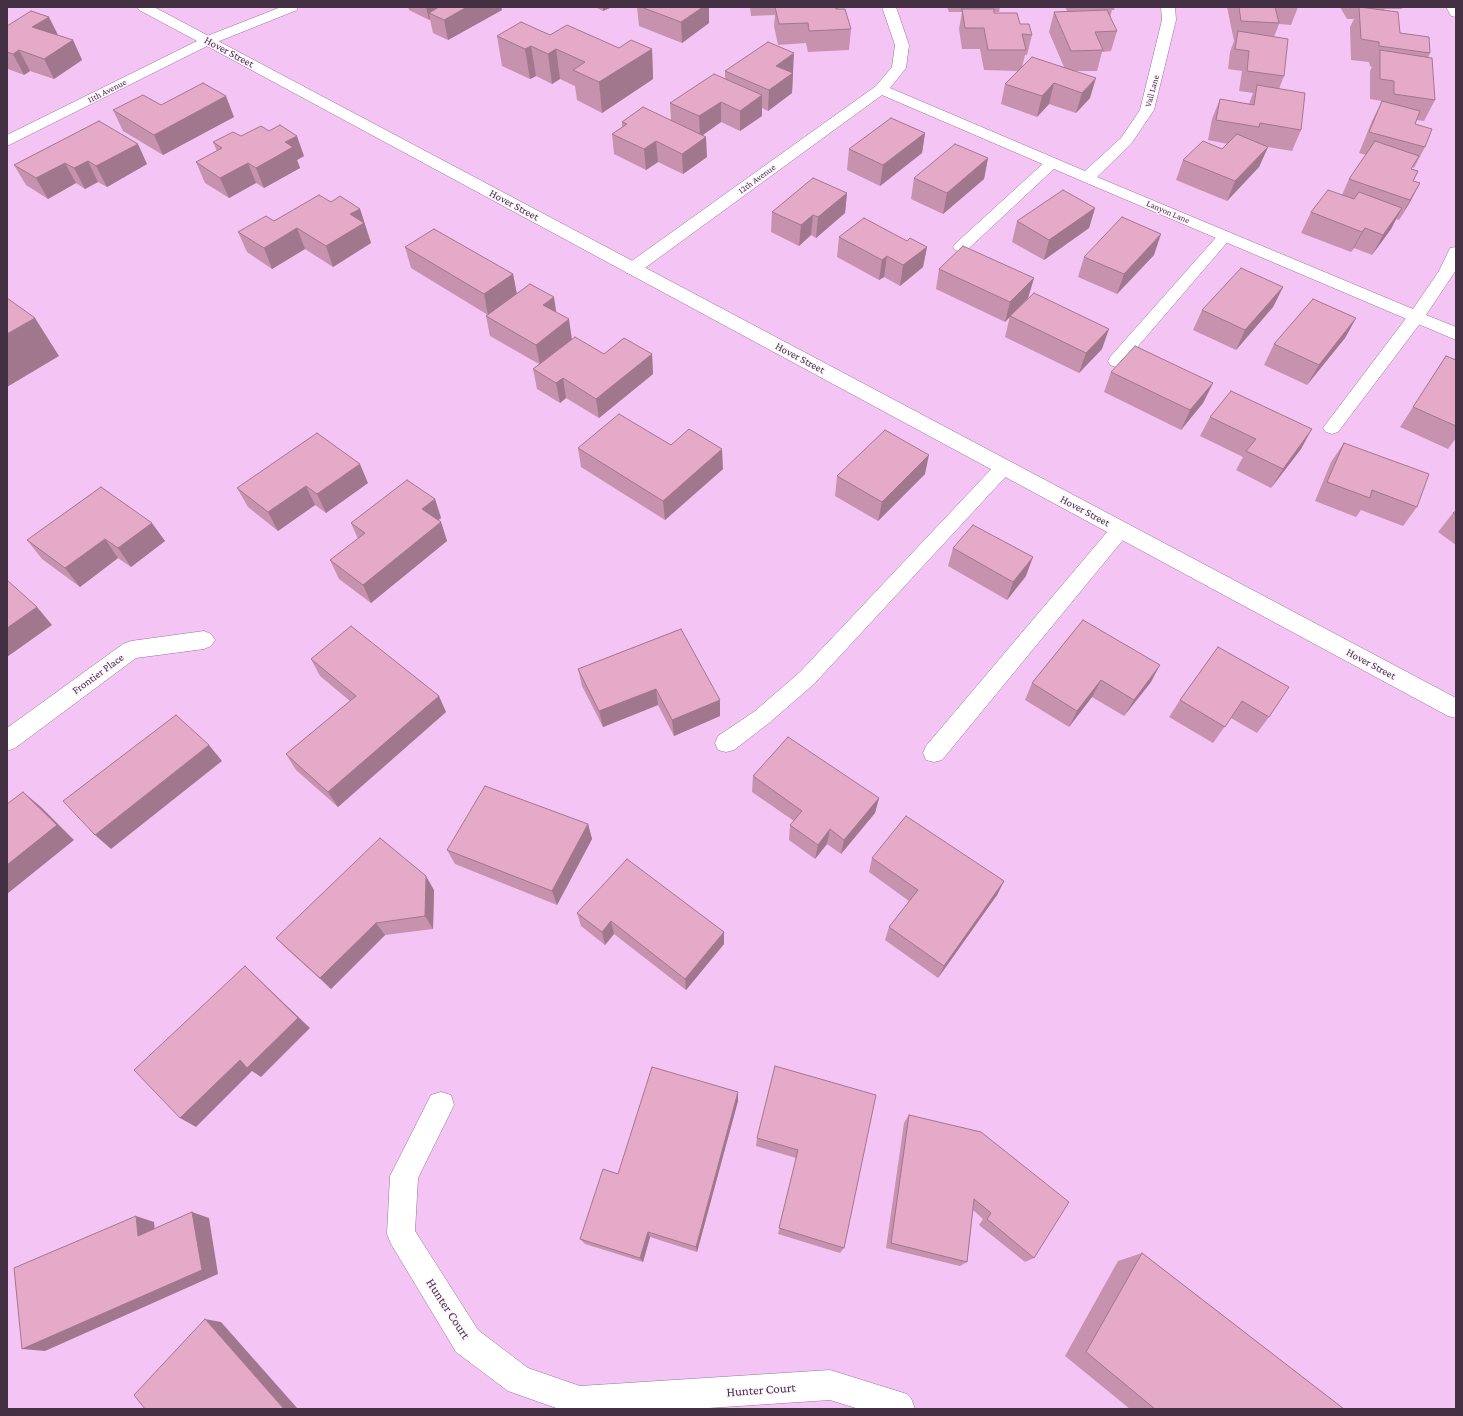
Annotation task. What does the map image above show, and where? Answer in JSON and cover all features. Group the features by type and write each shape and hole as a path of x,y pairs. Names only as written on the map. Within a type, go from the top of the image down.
{"street":[{"name":"Hover Street","path":"144,7 1456,709"},
{"name":"12th Avenue","path":"632,268 881,89 899,68 902,45 889,7"},
{"name":"Vail Lane","path":"1087,178 1126,141 1147,110 1169,20 1168,7"},
{"path":"1453,7 1456,13"},
{"name":"11th Avenue","path":"7,141 207,41"},
{"name":"Lanyon Lane","path":"881,89 1456,334"},
{"path":"1416,317 1447,272 1456,252"},
{"name":"Frontier Place","path":"7,741 131,650 204,640"},
{"name":"Hunter Court","path":"441,1105 404,1176 401,1234 467,1341 519,1380 580,1401 830,1385 896,1406 900,1409"}],"lane":[{"path":"207,41 292,7"},
{"path":"960,247 1052,163"},
{"path":"1116,361 1225,236"},
{"path":"1332,428 1416,317"},
{"path":"726,743 762,717 807,678 1004,467"},
{"path":"934,753 1120,530"}],"building":[{"path":"439,7 467,7 444,20 429,13"},
{"path":"641,7 703,7 681,22"},
{"path":"775,7 836,7 836,9 845,9 851,29 809,31 808,23 779,24"},
{"path":"1239,7 1275,7 1279,23 1241,21"},
{"path":"1359,7 1398,12 1400,33 1429,37 1430,53 1379,46 1379,42 1361,39"},
{"path":"962,9 994,9 994,13 1017,13 1020,24 1029,24 1032,35 1022,34 1026,50 988,50 984,28 965,28"},
{"path":"1107,10 1117,31 1095,32 1103,50 1071,51 1054,12"},
{"path":"31,11 49,17 32,27 73,40 44,59 19,50 13,54 7,52 7,26"},
{"path":"521,22 550,35 567,25 619,48 631,40 652,49 599,82 573,70 585,62 556,49 548,54 531,46 525,49 497,36"},
{"path":"1238,31 1288,39 1284,76 1247,71 1249,51 1235,49"},
{"path":"768,42 794,53 776,66 793,73 769,90 725,71"},
{"path":"1380,50 1432,58 1435,100 1394,94 1394,81 1380,79"},
{"path":"1032,57 1096,78 1082,93 1054,83 1042,96 1005,84"},
{"path":"714,74 762,95 740,111 721,102 699,116 670,103"},
{"path":"203,83 226,96 154,135 113,110 143,95 161,105"},
{"path":"1257,85 1305,93 1301,130 1260,123 1259,127 1216,120 1220,99 1254,105"},
{"path":"1382,101 1420,111 1415,124 1432,129 1425,147 1369,132"},
{"path":"643,107 706,137 682,154 656,141 644,149 612,134 627,124 622,122"},
{"path":"891,118 925,133 883,165 849,149"},
{"path":"99,121 138,144 96,166 88,161 74,168 65,163 36,178 14,165"},
{"path":"280,125 297,136 285,142 293,147 256,168 248,163 220,178 196,162 222,148 213,142 233,132 241,136 261,126 269,131"},
{"path":"1237,134 1268,147 1235,181 1183,160 1203,141 1222,149"},
{"path":"1375,141 1419,156 1411,169 1418,171 1413,181 1420,183 1410,200 1349,179"},
{"path":"955,144 988,158 947,193 914,178"},
{"path":"813,178 847,193 818,217 813,215 801,225 772,212"},
{"path":"1063,190 1095,208 1049,240 1017,221"},
{"path":"1328,190 1354,199 1359,192 1402,208 1383,235 1365,228 1362,232 1311,212"},
{"path":"319,195 331,202 340,196 360,209 350,214 364,223 326,246 297,228 264,248 238,232 266,216 274,221"},
{"path":"1122,217 1161,234 1124,274 1084,257"},
{"path":"864,218 907,241 910,238 927,247 903,265 887,256 882,260 839,237"},
{"path":"434,229 513,274 484,294 405,247"},
{"path":"963,246 1034,278 1010,302 939,269"},
{"path":"1241,268 1283,287 1245,330 1202,310"},
{"path":"530,284 554,297 543,305 569,319 536,345 486,316"},
{"path":"1034,293 1109,329 1086,353 1010,316"},
{"path":"7,298 35,318 7,334"},
{"path":"1313,299 1356,318 1319,365 1274,344"},
{"path":"575,337 604,354 624,338 652,354 596,399 563,378 556,383 533,369"},
{"path":"1135,346 1213,383 1190,410 1111,372"},
{"path":"1446,356 1456,360 1456,426 1413,407"},
{"path":"1231,391 1312,429 1283,469 1246,451 1256,439 1210,417"},
{"path":"619,414 671,445 689,429 722,449 663,501 578,448"},
{"path":"885,430 929,455 882,502 837,476"},
{"path":"317,433 360,464 317,494 306,486 268,512 237,488"},
{"path":"1344,443 1429,474 1417,507 1372,490 1370,498 1327,482"},
{"path":"407,480 435,499 422,509 441,522 363,585 330,560 365,533 351,523"},
{"path":"101,487 152,523 118,548 105,539 65,568 27,540"},
{"path":"973,525 1033,557 1013,582 953,548"},
{"path":"7,580 37,607 7,628"},
{"path":"1083,620 1160,665 1134,700 1101,680 1077,711 1032,683"},
{"path":"351,626 439,696 328,792 286,754 356,696 311,659"},
{"path":"681,629 720,700 672,720 656,689 599,711 578,669"},
{"path":"1218,647 1289,687 1269,717 1242,701 1225,727 1180,700"},
{"path":"176,715 209,745 95,835 63,801"},
{"path":"788,737 879,798 844,840 830,829 818,845 790,825 802,811 753,776"},
{"path":"485,786 588,824 552,891 447,850"},
{"path":"23,792 57,825 7,865 7,804"},
{"path":"906,816 1004,881 944,966 889,927 918,890 872,858"},
{"path":"380,838 426,876 425,916 376,923 320,978 276,938"},
{"path":"627,859 724,932 685,979 611,921 602,932 577,913"},
{"path":"245,966 298,1018 247,1068 240,1060 180,1118 134,1070"},
{"path":"775,1066 876,1095 844,1248 779,1228 798,1150 757,1138"},
{"path":"652,1067 738,1092 696,1247 648,1232 640,1258 580,1239 603,1169 618,1174"},
{"path":"909,1115 981,1132 1069,1202 1034,1258 987,1219 991,1213 974,1199 967,1262 891,1243"},
{"path":"192,1212 202,1270 22,1349 14,1268 136,1216 138,1236"},
{"path":"1142,1253 1344,1409 1155,1409 1086,1352"},
{"path":"205,1319 284,1409 145,1409 134,1395"}]}
